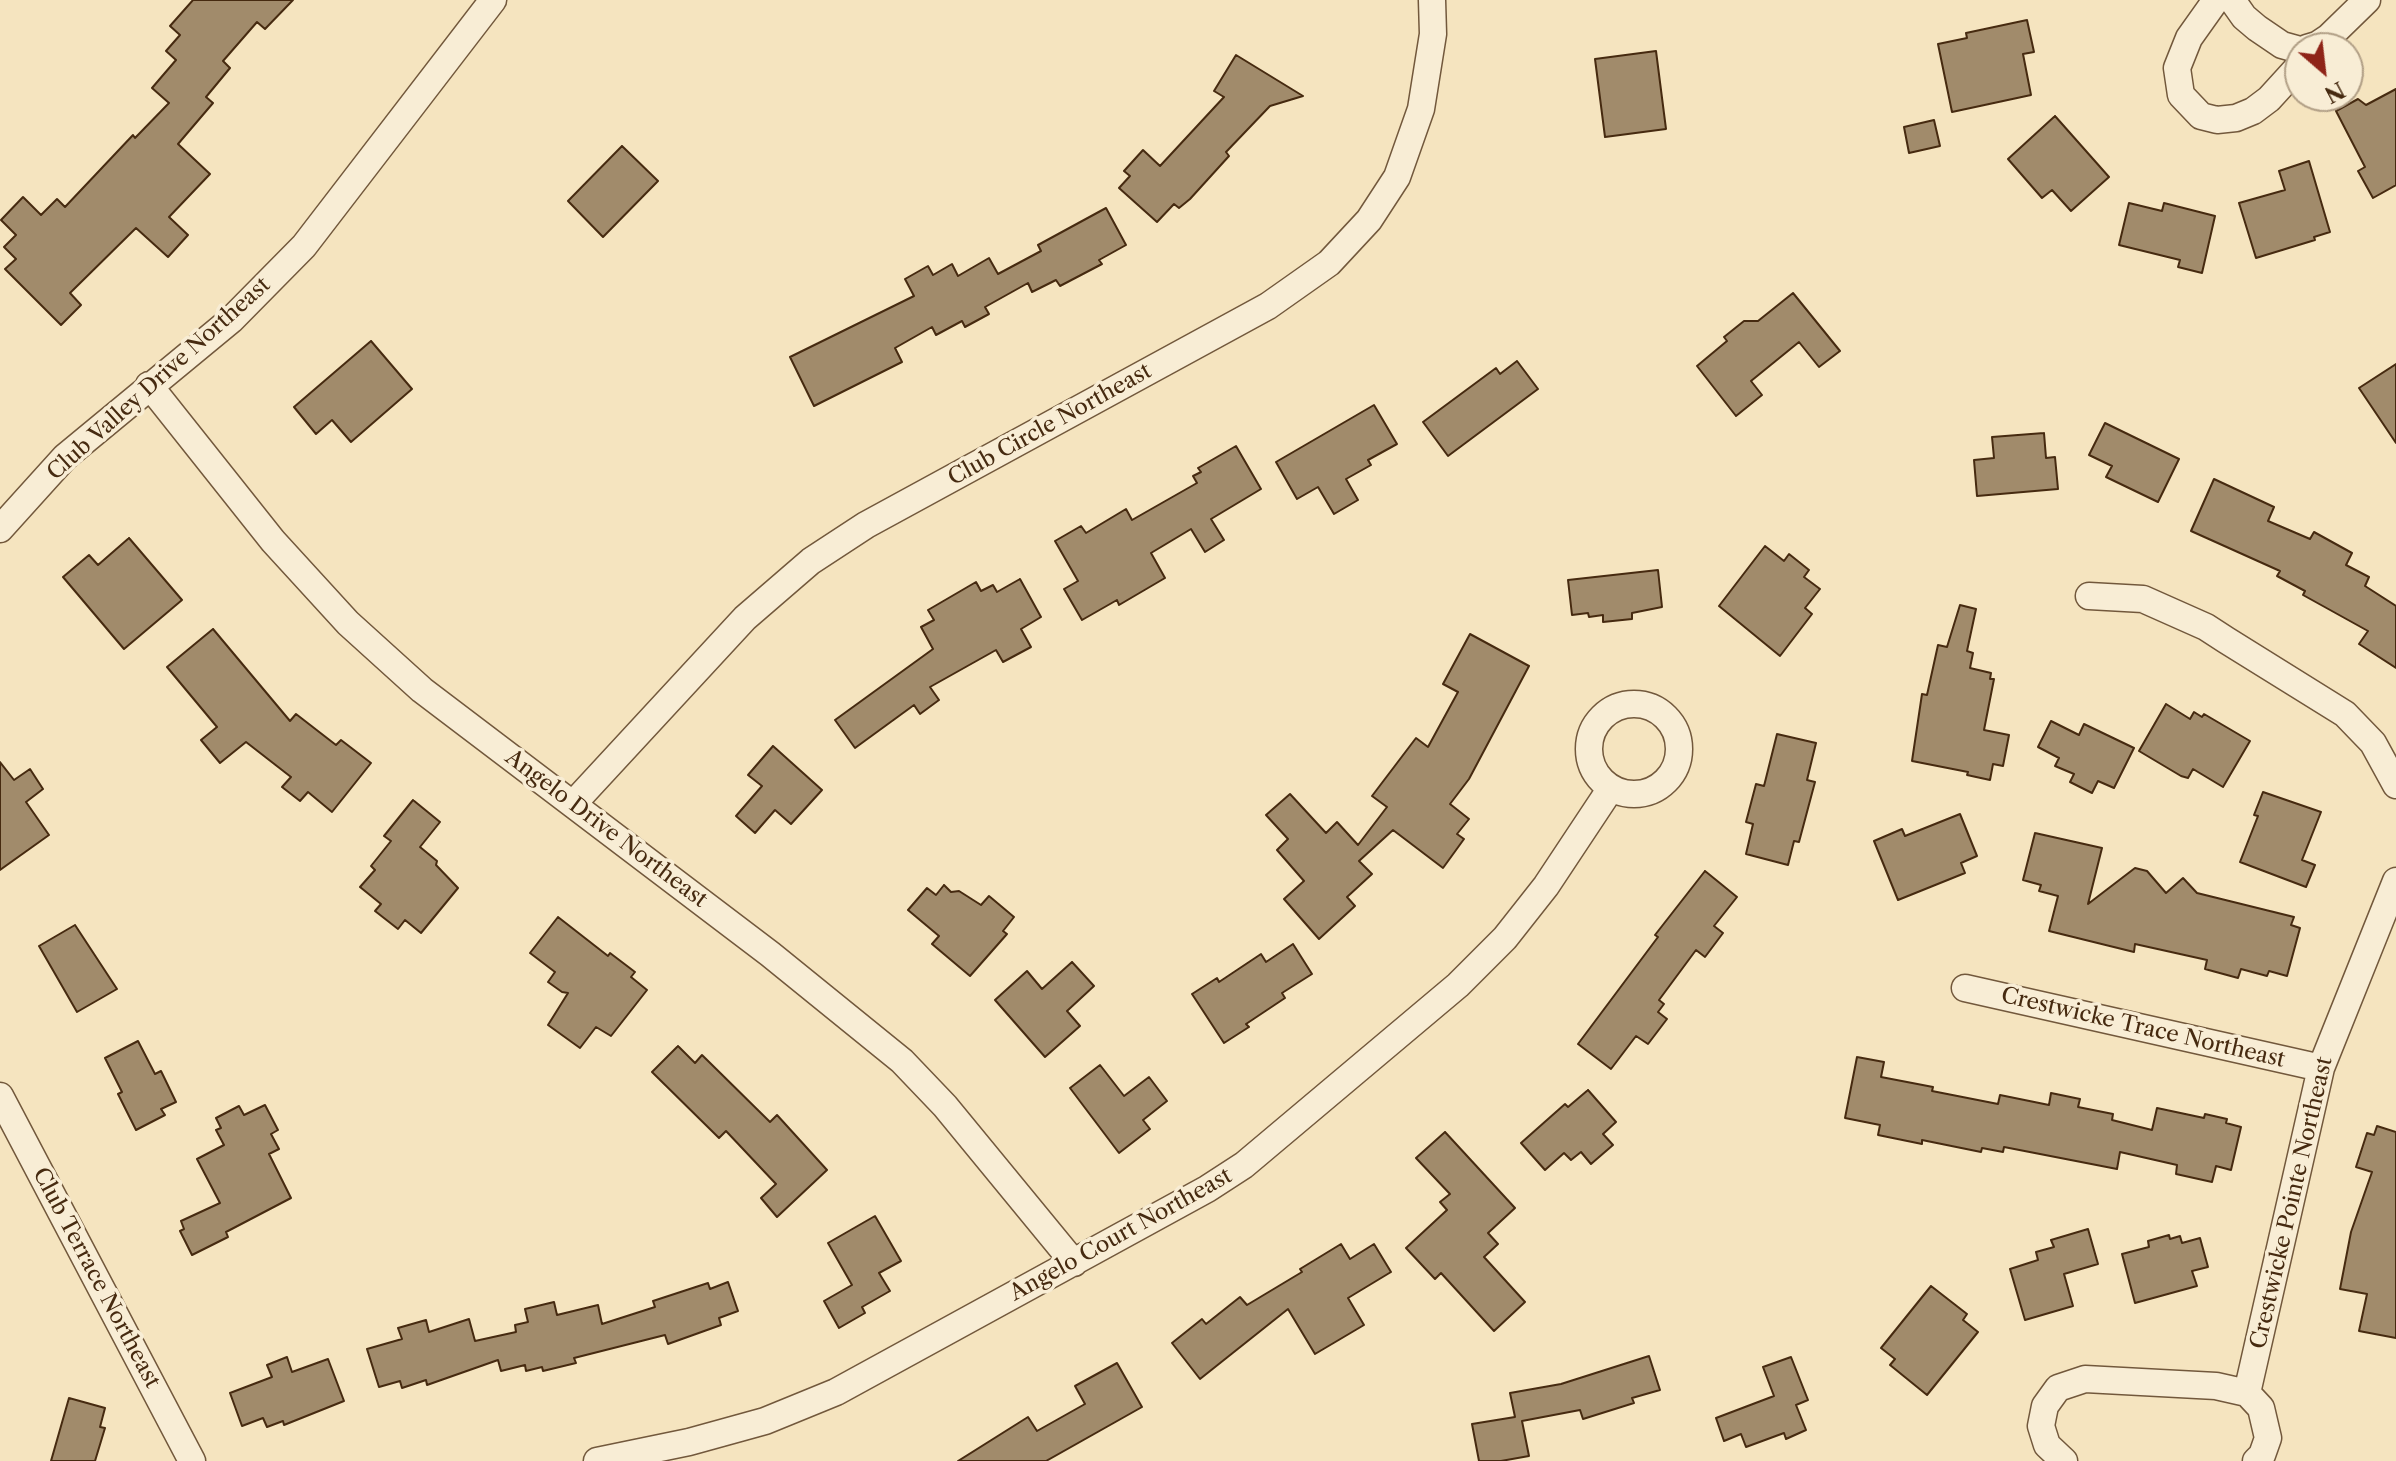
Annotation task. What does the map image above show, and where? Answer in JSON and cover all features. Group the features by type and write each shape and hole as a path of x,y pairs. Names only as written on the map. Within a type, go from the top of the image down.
{"street":[{"name":"Club Valley Drive Northeast","path":"0,529 65,457 231,320 304,246 493,0"},
{"name":"Club Circle Northeast","path":"573,804 745,618 811,561 866,525 1268,306 1329,263 1369,220 1397,177 1421,109 1433,34 1432,0"},
{"path":"2216,0 2189,38 2177,68 2181,95 2201,116 2217,120 2236,118 2253,111 2269,99 2284,81"},
{"path":"2232,0 2244,17 2284,45"},
{"path":"2330,32 2367,0"},
{"name":"Angelo Drive Northeast","path":"149,385 273,541 348,623 422,690 770,954 902,1061 945,1106 1074,1263"},
{"path":"2089,596 2143,599 2216,633 2345,714 2373,743 2396,785"},
{"name":"Angelo Court Northeast","path":"597,1461 689,1442 765,1421 836,1392 1074,1263 1244,1165 1458,985 1505,938 1538,896 1611,788"},
{"name":"Crestwicke Pointe Northeast","path":"2247,1393 2321,1068 2396,881"},
{"name":"Crestwicke Trace Northeast","path":"1965,988 2321,1068"},
{"name":"Club Terrace Northeast","path":"0,1096 192,1461"},
{"path":"2064,1461 2047,1445 2041,1426 2045,1406 2058,1388 2085,1379 2216,1386 2247,1393 2261,1408 2268,1438 2262,1455 2256,1461"}],"building":[{"path":"193,0 293,0 265,29 257,22 223,61 230,68 206,97 213,103 178,144 210,174 169,217 188,235 168,257 136,228 70,293 81,305 61,325 5,269 16,259 4,247 16,235 1,220 23,197 41,215 57,199 65,207 133,135 135,138 169,103 152,88 176,60 166,51 180,35 170,26"},
{"path":"2027,20 2034,52 2023,54 2031,95 1952,112 1938,44 1967,38 1966,33"},
{"path":"1656,51 1666,129 1605,137 1595,59"},
{"path":"1236,55 1303,96 1270,106 1226,152 1229,156 1190,199 1179,208 1174,204 1157,222 1119,188 1130,176 1124,171 1143,150 1160,166 1224,97 1214,91"},
{"path":"2396,89 2396,185 2373,198 2358,171 2365,167 2337,112 2364,112 2364,104"},
{"path":"2055,116 2109,177 2071,211 2052,190 2042,198 2008,159"},
{"path":"1934,120 1940,146 1909,153 1904,127"},
{"path":"622,146 658,181 603,237 568,201"},
{"path":"2309,161 2330,232 2314,237 2315,240 2256,258 2239,203 2285,190 2279,171"},
{"path":"2129,203 2162,211 2164,203 2215,216 2202,273 2178,267 2180,260 2119,245"},
{"path":"1106,208 1126,245 1099,260 1102,264 1060,286 1056,280 1032,292 1028,283 985,307 989,314 965,327 962,321 936,335 932,327 895,348 902,362 814,406 790,357 914,296 905,279 928,266 933,275 952,264 958,276 989,258 998,274 1041,251 1038,245"},
{"path":"1793,293 1840,351 1819,367 1799,342 1751,381 1762,395 1736,416 1697,366 1727,341 1724,337 1744,321 1758,321"},
{"path":"371,341 412,389 351,442 332,420 316,434 294,407"},
{"path":"1517,361 1538,389 1448,456 1423,422 1496,368 1500,374"},
{"path":"2396,364 2396,443 2359,388"},
{"path":"1374,405 1397,444 1368,460 1371,465 1346,479 1358,500 1334,514 1318,487 1297,499 1276,462"},
{"path":"2105,423 2179,459 2158,502 2106,477 2112,466 2089,455"},
{"path":"2044,433 2046,458 2055,457 2058,489 1977,496 1974,460 1994,458 1992,437"},
{"path":"1236,446 1261,489 1211,519 1224,540 1205,552 1191,529 1151,553 1165,578 1119,605 1117,600 1082,620 1064,589 1078,581 1055,541 1081,526 1086,533 1126,509 1132,520 1197,483 1193,476 1201,472 1198,468"},
{"path":"2214,479 2274,507 2268,521 2310,539 2314,532 2352,553 2346,565 2369,577 2365,586 2396,606 2396,668 2359,644 2368,631 2303,595 2305,591 2277,576 2280,571 2191,531"},
{"path":"129,538 182,600 124,649 63,577 89,555 98,565"},
{"path":"1765,546 1784,561 1789,554 1809,570 1804,577 1820,589 1805,608 1812,614 1780,656 1719,606"},
{"path":"1658,570 1662,607 1632,613 1632,619 1603,622 1603,615 1572,615 1568,580"},
{"path":"1020,579 1041,617 1021,629 1031,647 1003,662 996,650 930,687 939,700 920,714 914,705 855,748 835,720 933,649 921,627 934,620 928,610 976,582 981,591 993,585 997,592"},
{"path":"1960,605 1976,609 1967,651 1973,653 1970,668 1991,673 1990,679 1994,679 1984,730 2009,735 2003,766 1993,764 1990,780 1967,775 1968,772 1912,761 1922,694 1927,695 1938,645 1947,647"},
{"path":"213,629 290,721 296,714 336,745 341,740 371,763 332,812 308,792 300,801 282,787 291,777 246,742 220,763 201,740 217,727 167,667"},
{"path":"1470,634 1529,666 1469,779 1450,804 1469,819 1457,834 1464,839 1443,868 1393,830 1359,861 1372,874 1347,897 1355,906 1319,939 1284,899 1304,881 1277,850 1288,839 1266,815 1290,794 1326,833 1337,822 1358,845 1387,807 1372,796 1416,738 1428,747 1458,692 1443,684"},
{"path":"2166,704 2190,719 2194,712 2202,717 2204,714 2250,741 2223,787 2193,769 2188,778 2181,776 2139,751"},
{"path":"2051,721 2079,735 2084,724 2134,748 2114,788 2098,781 2092,793 2070,782 2074,774 2055,766 2059,758 2038,747"},
{"path":"1777,734 1816,743 1807,780 1815,782 1799,842 1794,841 1788,865 1746,854 1753,824 1746,822 1756,784 1764,786"},
{"path":"773,746 822,790 791,824 775,810 755,833 736,816 762,786 748,775"},
{"path":"0,762 14,780 30,769 43,789 26,802 49,835 0,870"},
{"path":"2263,792 2321,812 2302,860 2315,865 2306,887 2240,862 2258,816 2254,815"},
{"path":"413,800 440,822 420,847 437,861 436,865 458,888 421,933 405,920 398,929 375,911 381,904 360,887 375,870 371,866 391,841 384,836"},
{"path":"1960,814 1977,856 1961,863 1965,873 1898,900 1874,841 1902,829 1905,836"},
{"path":"2035,833 2102,848 2088,904 2135,868 2147,871 2166,893 2183,878 2197,893 2294,917 2291,925 2300,928 2287,976 2269,971 2267,976 2241,969 2238,978 2205,969 2207,960 2135,944 2134,952 2049,931 2058,896 2039,891 2041,885 2023,880"},
{"path":"1705,871 1737,897 1714,926 1723,933 1705,957 1696,950 1659,1000 1664,1004 1658,1012 1667,1019 1648,1044 1636,1036 1611,1069 1578,1044 1658,937 1655,935"},
{"path":"944,885 951,892 959,891 981,905 989,896 1014,917 1003,931 1007,934 970,976 932,944 939,936 908,910 927,888 936,895"},
{"path":"558,917 608,956 610,953 635,972 631,977 647,990 611,1036 596,1027 580,1048 548,1025 568,993 548,982 555,972 530,953"},
{"path":"75,925 117,989 77,1012 39,946"},
{"path":"1293,944 1312,974 1282,993 1285,998 1224,1043 1192,994 1217,978 1219,982 1261,954 1266,962"},
{"path":"1072,962 1094,986 1067,1011 1080,1026 1045,1057 995,1000 1027,971 1042,989"},
{"path":"138,1041 155,1074 161,1071 176,1102 161,1109 165,1115 136,1130 105,1058"},
{"path":"678,1046 695,1063 702,1055 770,1122 777,1115 827,1170 777,1217 761,1198 776,1184 726,1131 719,1138 652,1072"},
{"path":"1857,1057 1884,1062 1881,1077 1933,1087 1932,1091 1998,1104 2000,1095 2049,1105 2051,1093 2080,1099 2078,1107 2113,1114 2112,1120 2152,1130 2157,1108 2204,1118 2205,1114 2227,1119 2226,1123 2241,1127 2231,1170 2216,1166 2212,1182 2176,1174 2177,1165 2120,1152 2117,1169 2004,1147 2003,1152 1982,1148 1981,1152 1878,1135 1880,1125 1845,1118"},
{"path":"1100,1065 1124,1096 1149,1077 1167,1101 1143,1120 1150,1129 1119,1153 1070,1088"},
{"path":"1588,1090 1616,1122 1603,1134 1613,1145 1591,1164 1581,1152 1571,1160 1564,1153 1545,1170 1521,1143 1565,1104 1568,1107"},
{"path":"265,1105 278,1130 271,1134 279,1149 269,1154 291,1198 226,1232 228,1237 192,1255 180,1231 184,1229 181,1221 220,1203 197,1159 224,1145 216,1130 221,1128 216,1118 239,1106 244,1115"},
{"path":"2377,1126 2396,1132 2396,1338 2359,1331 2367,1294 2340,1289 2351,1232 2372,1172 2356,1167 2367,1133 2374,1135"},
{"path":"1445,1132 1515,1208 1488,1233 1498,1244 1484,1257 1525,1302 1494,1331 1441,1273 1435,1279 1406,1248 1447,1210 1440,1202 1450,1194 1416,1158"},
{"path":"875,1216 901,1261 879,1273 890,1291 862,1307 865,1313 839,1328 824,1301 852,1285 828,1243"},
{"path":"2088,1229 2098,1264 2064,1274 2073,1306 2025,1320 2010,1269 2038,1260 2036,1252 2054,1247 2051,1240"},
{"path":"2169,1235 2170,1239 2180,1236 2182,1243 2200,1238 2208,1267 2192,1271 2197,1286 2135,1303 2122,1254 2149,1247 2148,1241"},
{"path":"1341,1244 1350,1259 1374,1244 1391,1272 1348,1298 1364,1325 1315,1354 1288,1309 1200,1379 1172,1343 1202,1319 1206,1324 1240,1297 1247,1305"},
{"path":"728,1282 738,1311 719,1318 721,1325 668,1344 665,1335 574,1358 576,1363 543,1371 542,1367 526,1371 525,1365 501,1371 498,1360 427,1385 426,1380 402,1388 400,1381 379,1387 367,1349 402,1339 398,1328 426,1320 429,1332 469,1319 475,1341 516,1332 515,1325 528,1322 525,1309 554,1302 557,1315 598,1305 602,1324 655,1307 653,1301 708,1283 710,1289"},
{"path":"1931,1286 1967,1314 1963,1320 1978,1332 1927,1395 1890,1365 1895,1359 1881,1348"},
{"path":"1649,1356 1660,1390 1632,1398 1634,1403 1583,1419 1580,1410 1522,1421 1529,1456 1479,1461 1472,1424 1515,1417 1510,1393 1561,1384"},
{"path":"287,1357 292,1372 328,1359 344,1401 284,1425 283,1421 267,1427 263,1418 242,1426 230,1393 272,1377 267,1365"},
{"path":"1791,1357 1808,1400 1796,1405 1806,1430 1786,1439 1784,1433 1746,1447 1741,1434 1724,1441 1716,1418 1774,1396 1763,1367"},
{"path":"1117,1363 1142,1407 1046,1461 958,1461 1028,1417 1037,1431 1085,1404 1075,1386"},
{"path":"69,1398 105,1408 100,1427 105,1428 95,1461 51,1461"}]}
